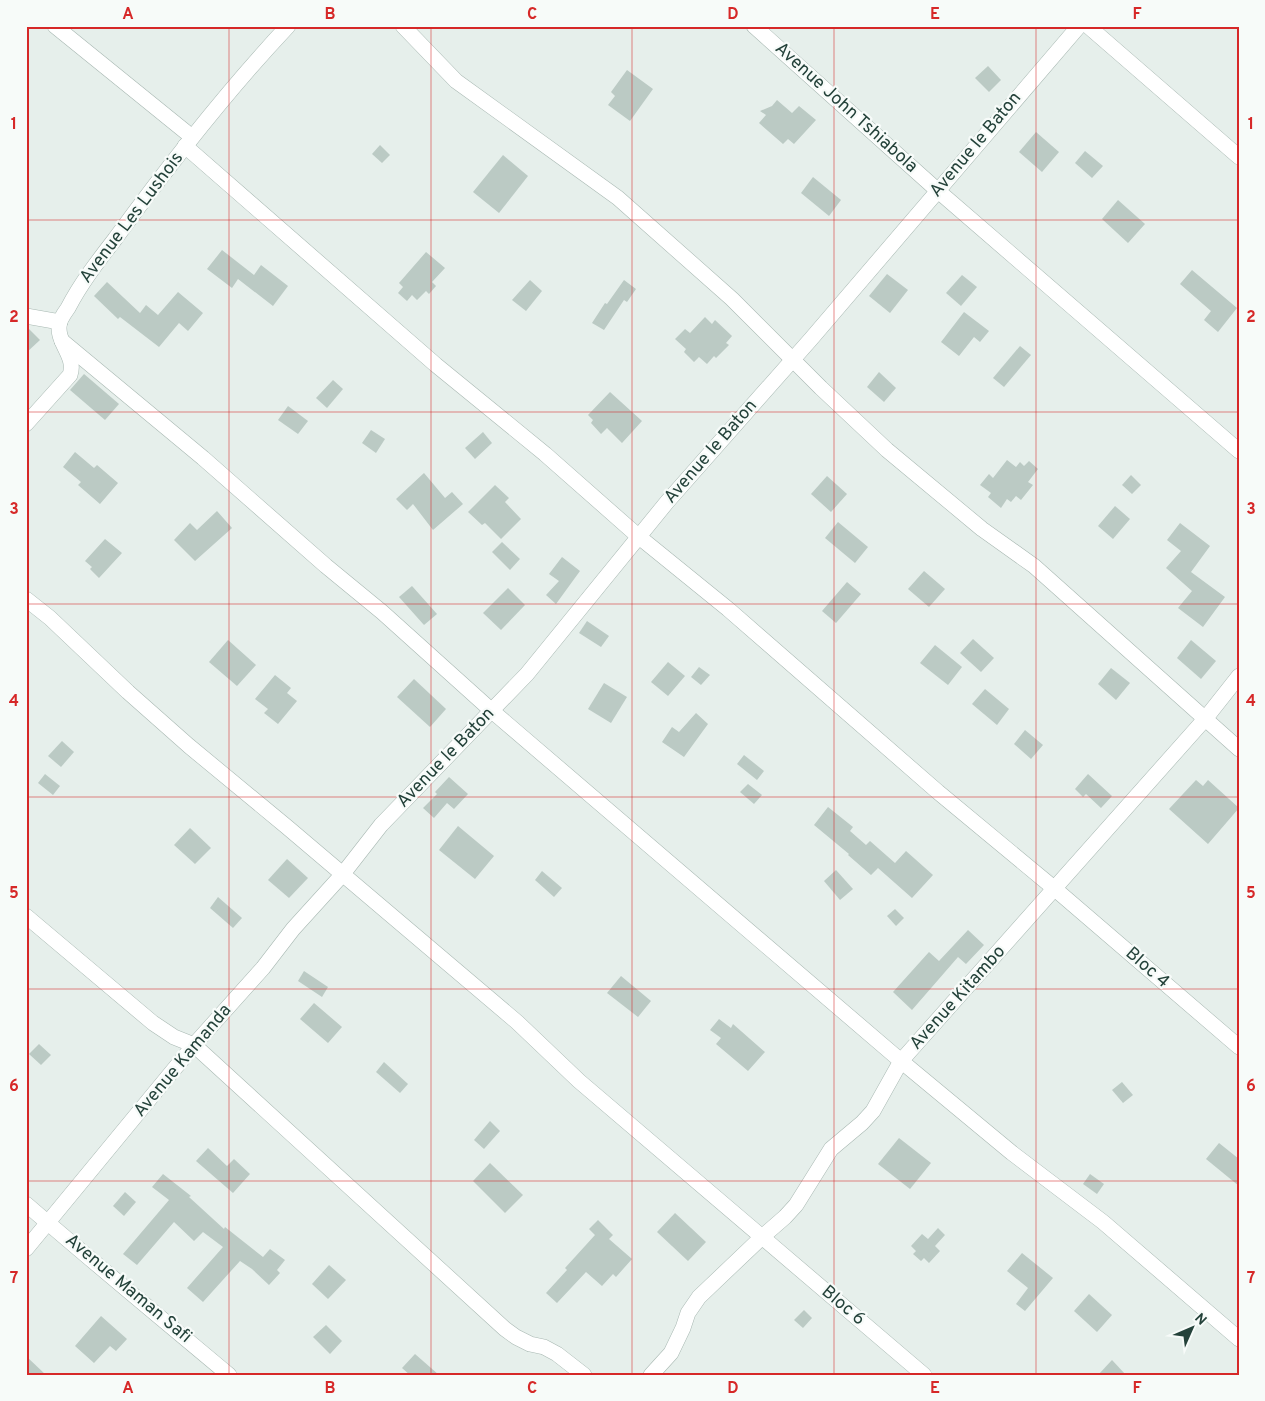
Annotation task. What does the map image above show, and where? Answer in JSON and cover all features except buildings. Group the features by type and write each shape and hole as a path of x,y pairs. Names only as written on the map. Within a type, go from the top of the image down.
{"street":[{"name":"Bloc 4","path":"54,26 189,142 436,366 545,454 638,536 728,609 938,792 1055,889 1239,1047"},
{"name":"Avenue Les Lushois","path":"60,322 71,300 94,267 189,142 257,59 288,26"},
{"path":"403,26 456,81 618,198 732,299 821,388 887,450 982,529 1034,566 1239,749"},
{"name":"Avenue John Tshiabola","path":"754,26 937,190 1239,451"},
{"name":"Avenue le Baton","path":"342,875 381,825 527,674 638,536 794,359 1078,26"},
{"path":"1088,26 1239,158"},
{"path":"26,316 60,322 62,341 71,359 72,367 70,375 26,424"},
{"path":"62,341 203,458 326,566 382,612 492,711 901,1061 873,1110 862,1123 831,1149 796,1205 699,1297 688,1313 671,1353 651,1375"},
{"name":"Bloc 6","path":"26,598 175,734 517,1022 579,1081 924,1375"},
{"name":"Avenue Kitambo","path":"1239,676 1205,719 901,1061 1012,1153 1103,1222 1239,1339"},
{"name":"Avenue Kamanda","path":"26,1249 194,1045 342,875"},
{"path":"26,916 153,1023 174,1037 194,1045 491,1317 516,1337 557,1354 584,1375"},
{"name":"Avenue Maman Safi","path":"26,1204 229,1375"}]}
